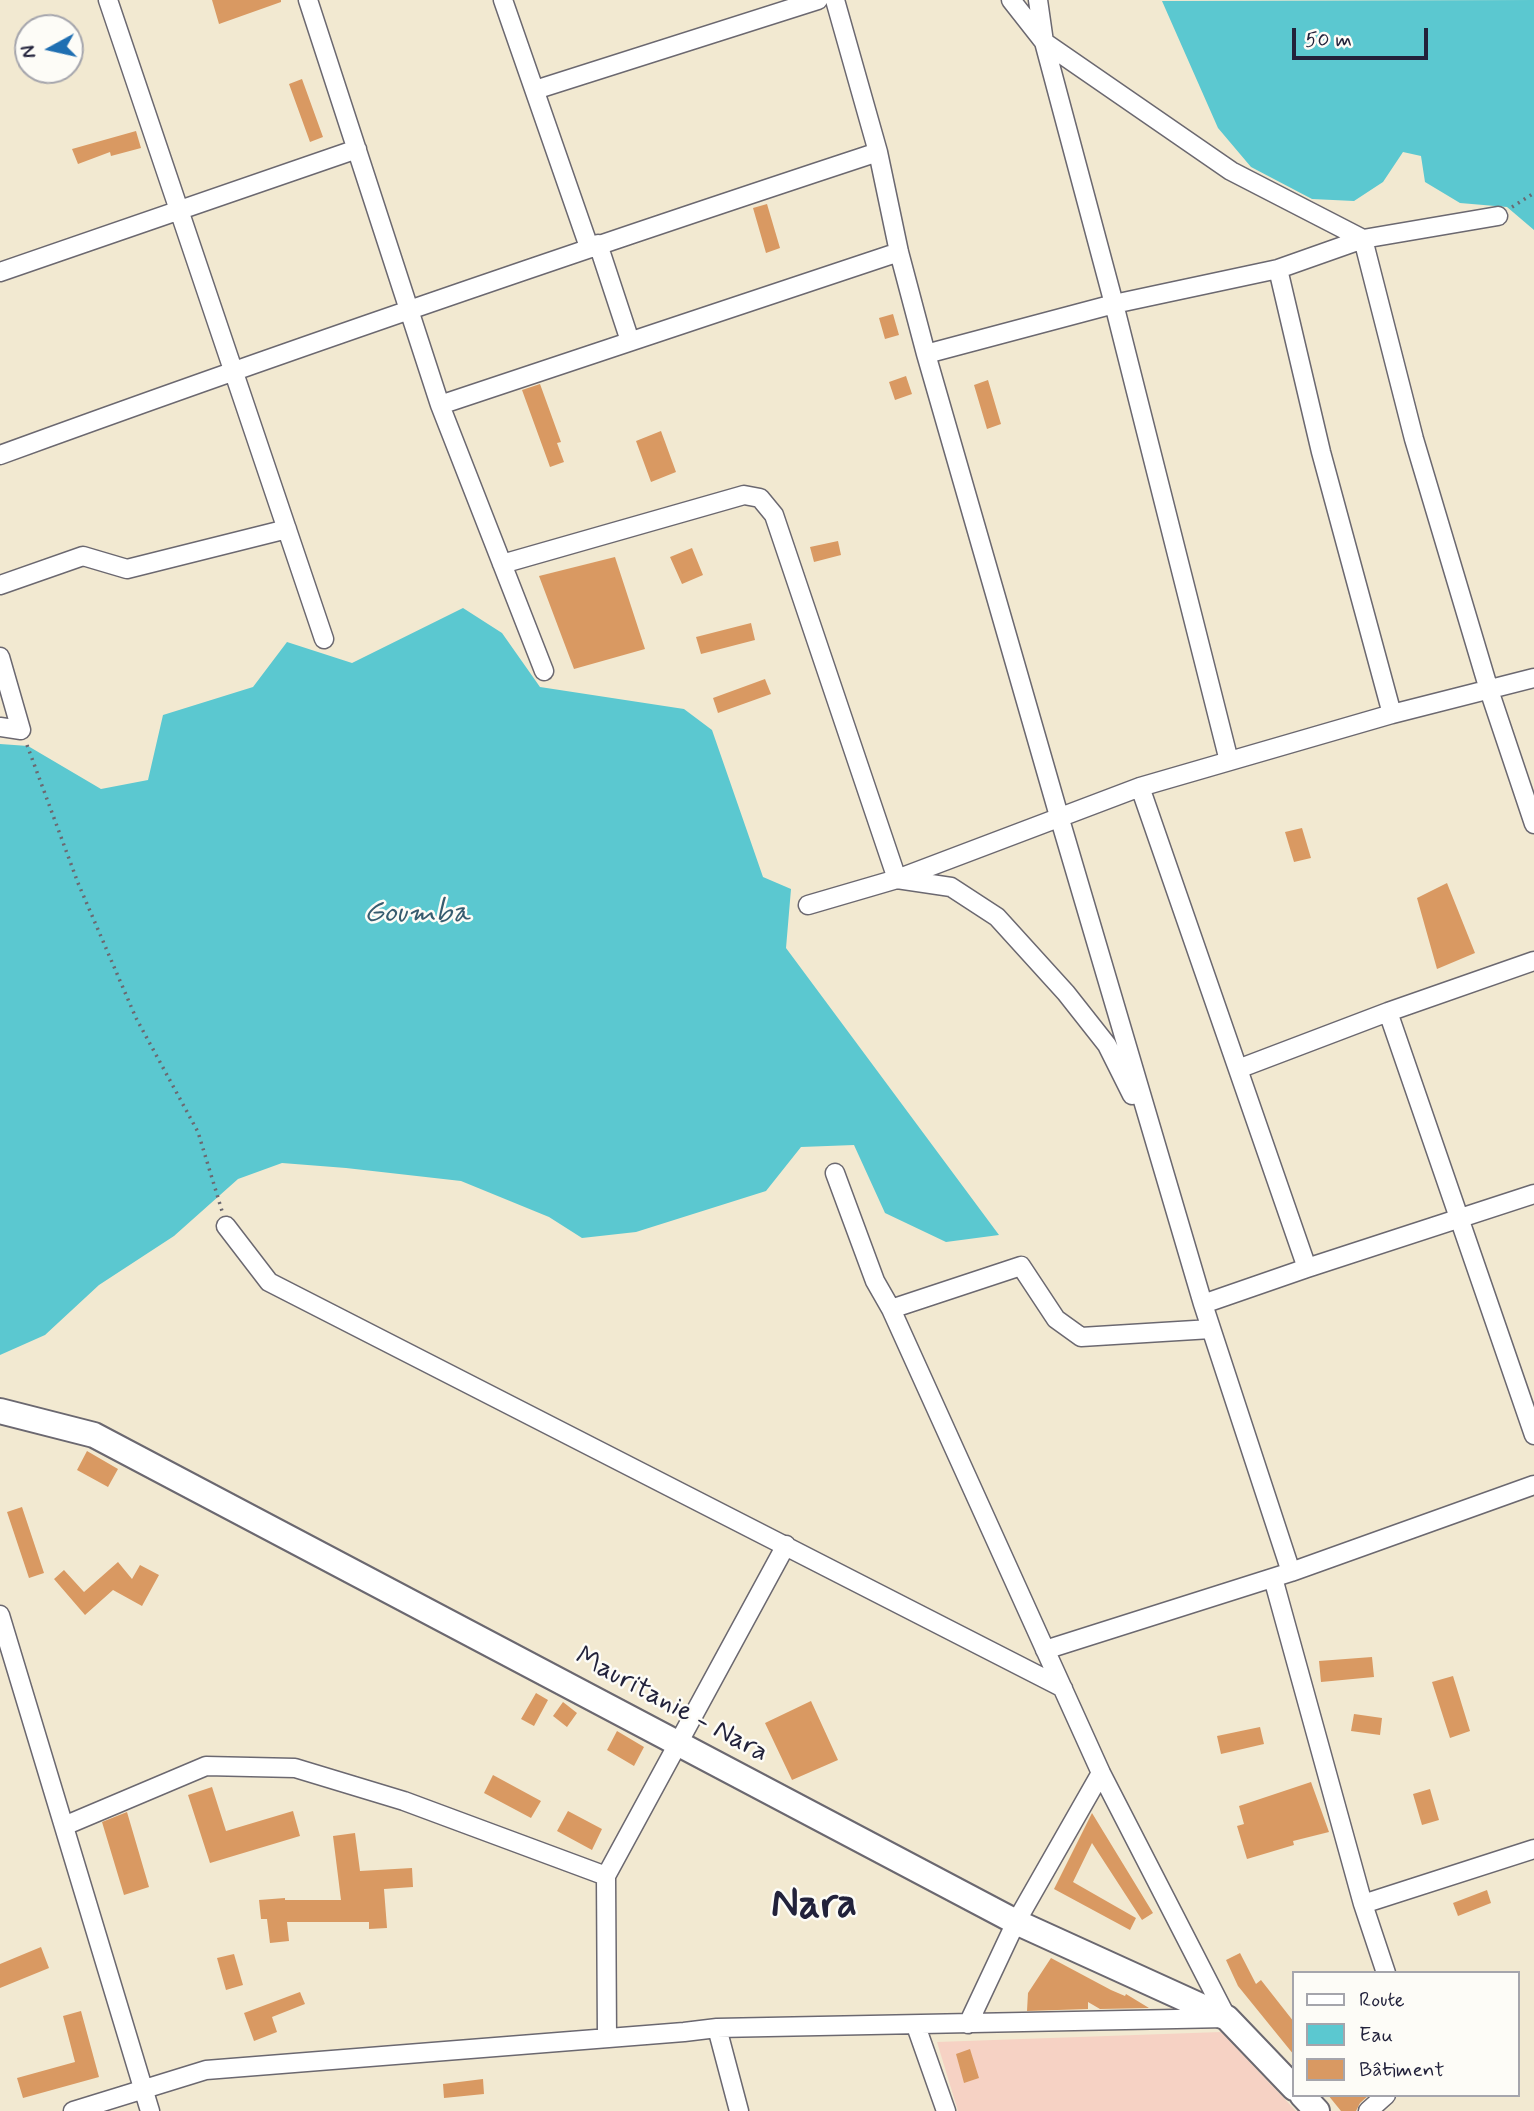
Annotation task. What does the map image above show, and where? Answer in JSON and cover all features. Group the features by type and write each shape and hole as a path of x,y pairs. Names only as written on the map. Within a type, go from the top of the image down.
{"main road":[{"name":"Mauritanie - Nara","path":"0,1411 94,1435 1016,1922 1227,2018 1292,2086"},
{"path":"1304,2097 1317,2111"}],"street":[{"path":"108,0 324,639"},
{"path":"308,0 440,405 544,671"},
{"path":"503,0 630,341"},
{"path":"535,90 818,0"},
{"path":"835,0 878,152 926,354 1059,816 1203,1304 1292,1572"},
{"path":"1011,0 1044,42 1231,171 1363,239 1414,439 1489,690 1534,824"},
{"path":"1038,0 1044,42 1114,304 1229,761"},
{"path":"0,272 357,149"},
{"path":"0,455 233,370 878,152"},
{"path":"926,354 1114,304 1278,270 1363,239 1498,216"},
{"path":"440,405 900,253"},
{"path":"1278,270 1321,452 1392,715"},
{"path":"502,564 744,495 760,498 774,515 897,879"},
{"path":"0,585 83,556 127,569 287,529"},
{"path":"0,657 22,730 0,727"},
{"path":"808,905 897,879 1140,787 1392,715 1534,678"},
{"path":"1140,787 1307,1268"},
{"path":"897,879 951,887 996,917 1066,993 1107,1045 1155,1141"},
{"path":"1238,1069 1388,1012 1534,961"},
{"path":"1388,1012 1534,1435"},
{"path":"73,2111 206,2070 717,2028 1227,2018 1101,1773 891,1309 875,1281 835,1173"},
{"path":"1203,1304 1534,1194"},
{"path":"226,1226 268,1282 1063,1688"},
{"path":"891,1309 1021,1266 1056,1319 1081,1337 1211,1329"},
{"path":"1045,1650 1292,1572 1534,1485"},
{"path":"607,2038 606,1876 786,1545"},
{"path":"1273,1578 1363,1904 1385,1971"},
{"path":"0,1617 150,2111"},
{"path":"64,1826 206,1766 295,1768 404,1801 606,1876"},
{"path":"968,2024 1016,1922 1101,1773"},
{"path":"1363,1904 1534,1849"},
{"path":"916,2026 946,2111"},
{"path":"717,2028 739,2111"},
{"path":"1368,2111 1384,2097"}],"path":[{"path":"1498,216 1534,193"},
{"path":"22,730 78,883 136,1018 198,1132 226,1226"}],"shaded area":[{"path":"1221,2032 1296,2111 958,2111 937,2042"}],"water":[{"path":"1534,0 1534,230 1507,207 1460,203 1425,182 1421,156 1403,152 1383,182 1354,201 1312,199 1251,167 1218,128 1162,1"},
{"name":"Goumba","path":"463,608 502,633 540,687 684,709 712,730 763,877 791,889 786,948 999,1235 946,1242 885,1213 854,1145 801,1147 766,1191 636,1232 582,1238 549,1217 461,1181 282,1163 238,1179 174,1236 99,1285 45,1335 0,1355 0,744 28,746 101,789 148,780 163,715 253,687 287,642 352,663"}],"building":[{"path":"212,0 281,0 281,2 219,24"},
{"path":"302,79 323,137 310,142 289,84"},
{"path":"136,131 141,148 111,156 110,152 78,164 72,149"},
{"path":"767,204 780,248 766,253 753,208"},
{"path":"893,314 899,335 885,339 879,318"},
{"path":"906,376 912,394 895,400 889,382"},
{"path":"988,380 1001,424 987,429 974,385"},
{"path":"540,384 561,442 557,443 564,462 550,467 522,390"},
{"path":"661,431 676,472 651,482 636,441"},
{"path":"838,541 841,555 814,562 810,547"},
{"path":"692,548 703,575 682,584 670,557"},
{"path":"615,557 645,649 574,669 539,576"},
{"path":"751,623 755,640 701,654 696,637"},
{"path":"765,679 771,694 718,713 713,698"},
{"path":"1302,828 1311,858 1294,862 1285,832"},
{"path":"1447,883 1475,953 1437,969 1417,898"},
{"path":"87,1451 118,1469 108,1487 77,1470"},
{"path":"22,1507 44,1573 29,1578 7,1512"},
{"path":"118,1562 132,1579 140,1565 159,1575 142,1606 113,1590 85,1615 54,1579 64,1570 84,1592"},
{"path":"1372,1657 1374,1677 1321,1682 1319,1661"},
{"path":"1453,1676 1470,1731 1450,1738 1432,1682"},
{"path":"536,1693 548,1700 534,1726 521,1719"},
{"path":"811,1701 838,1760 792,1780 765,1723"},
{"path":"563,1702 577,1713 567,1727 553,1716"},
{"path":"1354,1714 1382,1718 1380,1735 1351,1731"},
{"path":"1260,1727 1264,1744 1221,1754 1217,1736"},
{"path":"617,1731 644,1747 634,1766 607,1750"},
{"path":"493,1775 541,1801 531,1818 484,1793"},
{"path":"1311,1782 1329,1832 1293,1841 1294,1845 1247,1859 1237,1826 1244,1824 1239,1806"},
{"path":"212,1787 226,1831 293,1811 300,1836 210,1863 188,1795"},
{"path":"1430,1789 1439,1820 1422,1825 1413,1794"},
{"path":"568,1811 602,1829 592,1850 557,1831"},
{"path":"127,1812 149,1887 124,1895 102,1822"},
{"path":"1092,1813 1153,1913 1142,1920 1092,1843 1073,1882 1136,1918 1130,1930 1054,1889"},
{"path":"355,1833 360,1871 412,1868 413,1887 384,1889 387,1928 369,1929 369,1922 287,1922 289,1941 270,1943 267,1919 261,1919 259,1900 341,1900 333,1836"},
{"path":"1487,1890 1491,1903 1458,1916 1453,1903"},
{"path":"41,1947 49,1968 0,1988 0,1964"},
{"path":"1240,1953 1256,1984 1261,1980 1292,2019 1292,2053 1238,1986 1226,1960"},
{"path":"234,1954 243,1985 226,1990 217,1958"},
{"path":"1051,1958 1149,2008 1100,2009 1088,2002 1088,2009 1027,2011 1028,1993"},
{"path":"300,1992 305,2004 272,2017 277,2032 254,2041 244,2013"},
{"path":"81,2011 99,2077 23,2098 17,2078 75,2062 63,2016"},
{"path":"970,2049 979,2078 964,2083 956,2054"},
{"path":"483,2079 484,2094 444,2098 443,2084"},
{"path":"1330,2097 1367,2097 1356,2111 1341,2111"}],"district":[{"name":"Nara","path":"814,1907"}]}
